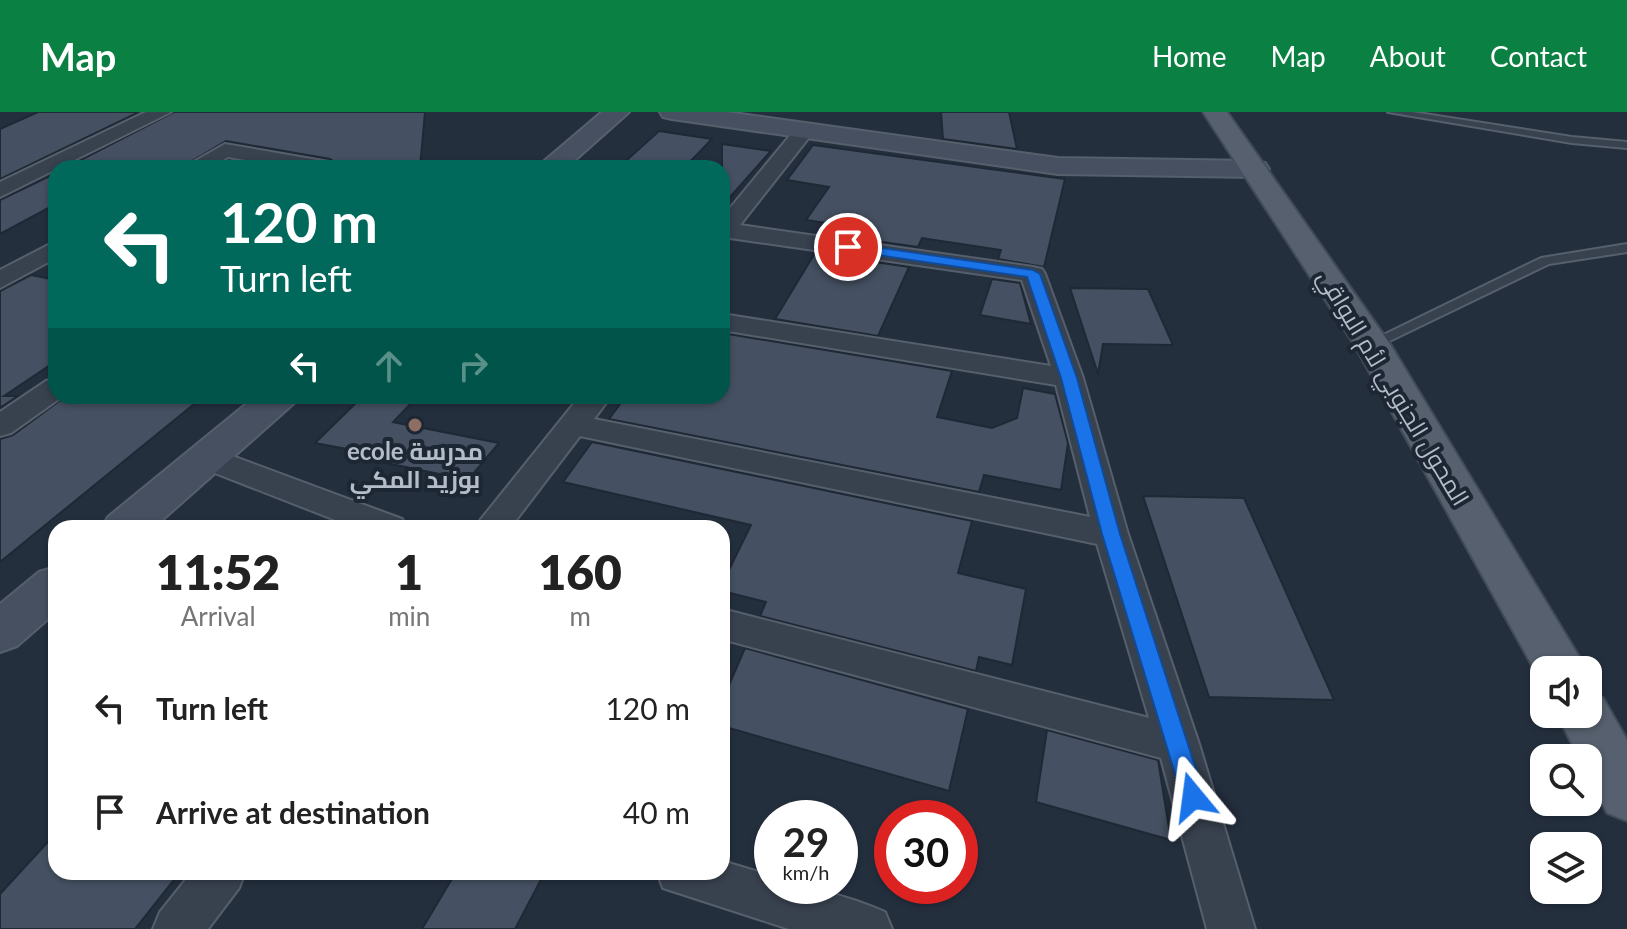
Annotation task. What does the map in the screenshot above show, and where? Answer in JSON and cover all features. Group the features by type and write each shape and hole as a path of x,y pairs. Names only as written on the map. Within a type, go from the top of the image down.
{"main road":[{"name":"المحول الجنوبي لأم البواقي","path":"1215,112 1372,344 1553,656"},
{"path":"1592,728 1627,794"}],"street":[{"path":"62,160 161,112"},
{"path":"560,160 617,112"},
{"path":"686,113 1058,166 1255,169"},
{"path":"730,223 804,131"},
{"path":"208,160 225,150 283,160"},
{"path":"0,190 48,167"},
{"path":"730,233 1033,274 1069,378 1111,534 1178,744 1231,929"},
{"path":"0,280 48,253"},
{"path":"730,323 1069,378"},
{"path":"0,426 48,393"},
{"path":"134,520 271,404"},
{"path":"497,520 590,404"},
{"path":"574,425 1111,534"},
{"path":"208,458 369,520"},
{"path":"0,632 48,592"},
{"path":"730,626 1178,744"},
{"path":"177,929 216,880"},
{"path":"706,880 868,929"}],"lane":[{"path":"1393,112 1558,138 1627,145"},
{"path":"1372,344 1546,261 1627,248"}],"building":[{"path":"38,112 139,112 0,179 0,129"},
{"path":"174,112 425,112 421,160 331,160 226,141 194,160 81,160"},
{"path":"941,112 1009,112 1017,149 943,139"},
{"path":"659,131 712,139 692,160 627,160"},
{"path":"722,144 771,151 730,197 730,160 722,160"},
{"path":"813,145 1065,179 1044,267 998,259 1001,250 922,238 918,247 826,234 833,224 806,220 829,187 787,180"},
{"path":"48,177 48,208 0,234 0,200"},
{"path":"815,253 909,267 878,336 775,319"},
{"path":"31,275 48,278 48,366 4,396 18,396 0,408 0,291"},
{"path":"992,279 1020,283 1031,324 980,315"},
{"path":"1070,288 1148,289 1173,345 1103,344 1098,374"},
{"path":"730,334 952,371 937,417 992,428 1017,418 1023,388 1055,394 1068,443 1061,490 984,475 979,492 609,419 620,404 730,404"},
{"path":"55,404 194,404 0,562 0,439 13,435"},
{"path":"355,404 410,404 393,422 499,443 468,480 348,455 352,450 315,443"},
{"path":"592,442 972,521 958,573 1026,589 1012,665 979,657 976,671 760,616 766,602 730,593 730,568 751,525 563,482"},
{"path":"1143,496 1244,498 1334,700 1209,697"},
{"path":"745,648 968,709 949,791 730,728 730,683"},
{"path":"1047,730 1158,760 1171,840 1036,802"},
{"path":"48,842 48,880 174,880 135,929 0,929 0,894"},
{"path":"451,880 541,880 515,929 422,929"}],"place":[{"name":"ecole مدرسة بوزيد المكي","path":"415,425"}],"route":[{"path":"848,247 1033,274 1069,378 1111,534 1193,797"}]}
